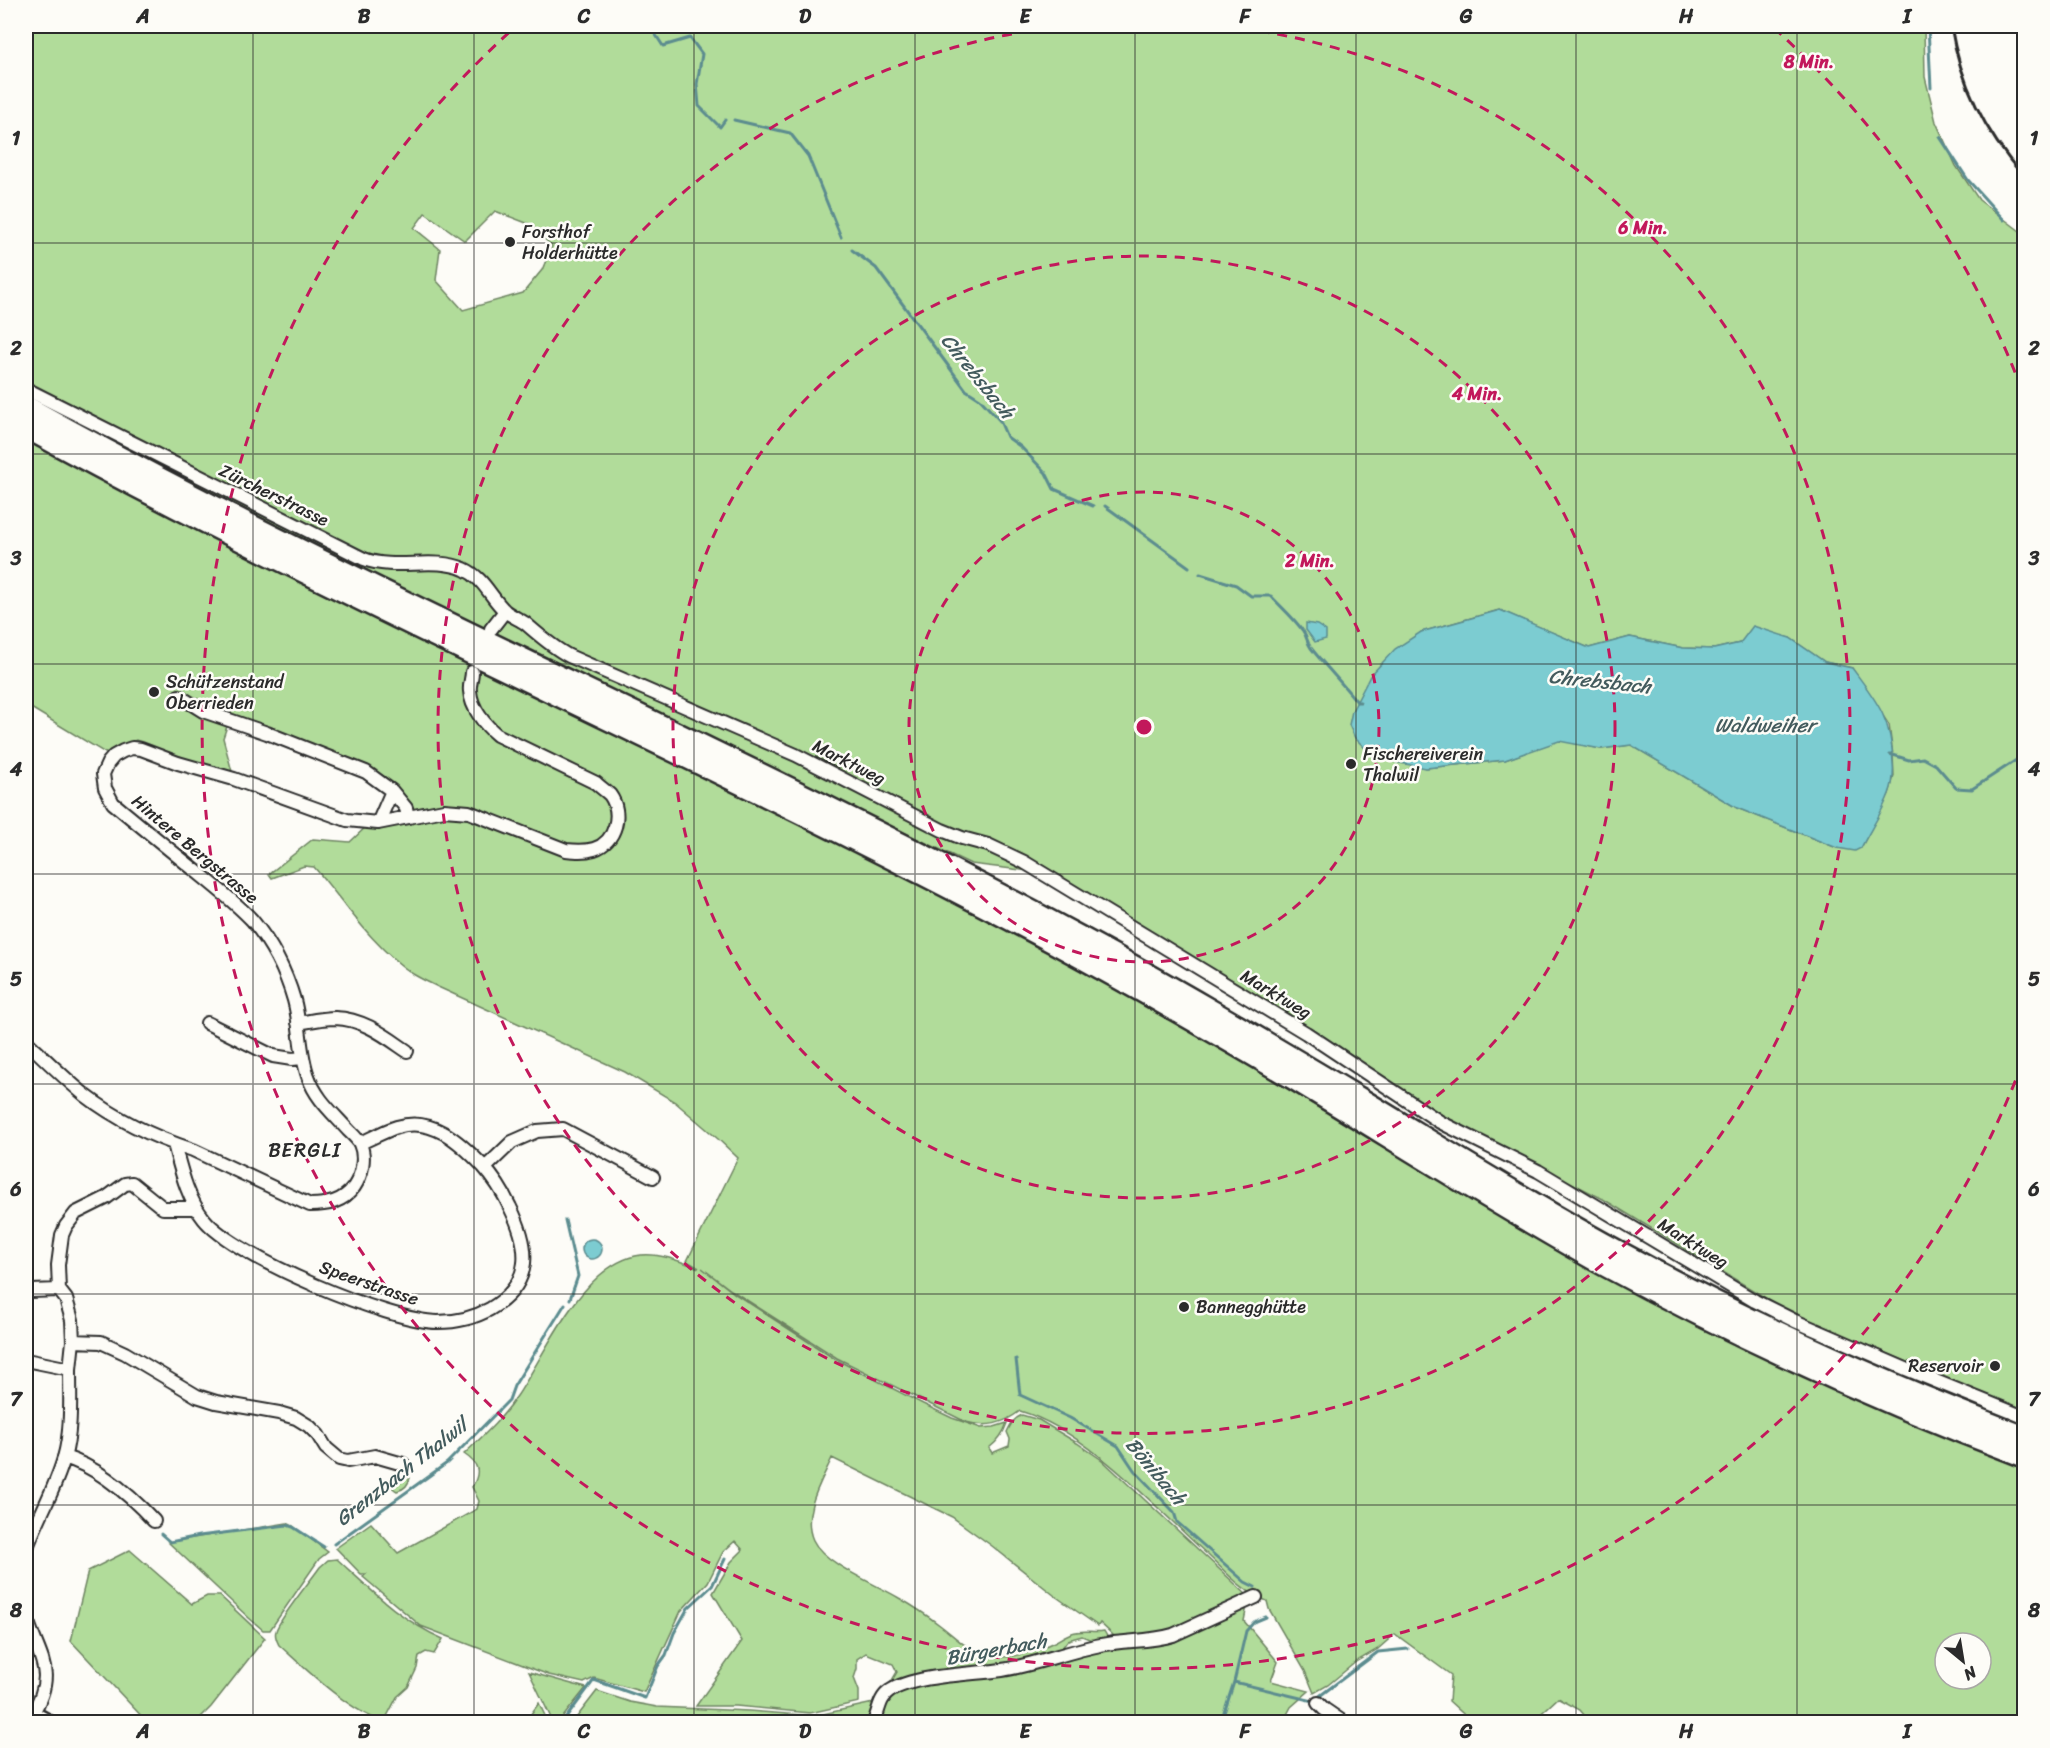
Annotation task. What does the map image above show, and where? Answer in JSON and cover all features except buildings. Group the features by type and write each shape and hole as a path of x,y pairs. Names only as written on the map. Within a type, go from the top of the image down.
{"highway":[{"path":"26,407 258,530 718,753 998,893 1187,996 1516,1194 1696,1293 1864,1372 2025,1437"},
{"path":"26,427 244,542 724,775 1030,929 1188,1016 1560,1239 1698,1314 1863,1391 2025,1456"}],"street":[{"name":"Zürcherstrasse","path":"26,388 364,559 374,563 443,565 461,568 483,583 505,611"},
{"path":"491,629 505,611"},
{"name":"Marktweg","path":"505,611 524,623 549,645 568,656 796,755 942,830 1001,850 1037,869 1141,935 1306,1033 1440,1122 1538,1170 1755,1301 1795,1321 1915,1373 2025,1417"},
{"name":"Hintere Bergstrasse","path":"360,1143 317,1096 310,1084 303,1058 294,1001 285,974 272,949 251,920 218,889 113,802 105,788 103,774 114,756 132,748 141,749 178,763 234,779 347,820 378,823 444,810 469,812 566,850 582,852 596,849 609,838 617,823 616,809 609,795 596,783 497,735 488,727 475,708 470,691 472,672"},
{"path":"179,696 203,711 350,764 366,772 392,791 406,808 408,817"},
{"path":"378,823 392,791"},
{"path":"298,1023 335,1018 357,1021 375,1029 407,1051"},
{"path":"207,1023 273,1056 303,1058"},
{"path":"26,1041 85,1095 124,1120 310,1205 336,1202 358,1181 363,1155 360,1143"},
{"name":"Speerstrasse","path":"174,1144 184,1179 196,1208 208,1224 222,1237 312,1283 372,1307 429,1321 453,1321 482,1313 505,1299 518,1283 524,1267 524,1245 516,1219 495,1181 484,1168 453,1138 426,1125 398,1126 360,1143"},
{"path":"484,1168 512,1142 537,1131 563,1129 653,1177"},
{"path":"26,1550 35,1524 54,1486 64,1457 70,1424 70,1369 73,1341 72,1320 66,1299 59,1290 58,1264 62,1235 72,1218 125,1184 132,1183 163,1208 196,1208"},
{"path":"26,1288 31,1291 59,1290"},
{"path":"73,1341 101,1342 125,1353 197,1396 296,1418 309,1426 326,1448 339,1460 348,1461 375,1456 403,1464"},
{"path":"26,1360 70,1369"},
{"path":"64,1457 81,1462 108,1480 154,1521"},
{"path":"874,1722 880,1701 891,1690 921,1680 1005,1669 1100,1645 1159,1639 1173,1635 1256,1597"},
{"path":"26,1615 45,1672 44,1692 34,1716"},
{"path":"1318,1703 1343,1722"}],"green space":[{"path":"26,26 1924,26 1925,77 1936,122 1956,166 1979,200 2024,234 2024,1411 1789,1312 1603,1199 1433,1112 1054,874 971,864 595,682 577,717 808,828 1086,971 1220,1048 1526,1232 1686,1319 1853,1398 1966,1445 2024,1466 2024,1722 1590,1722 1580,1710 1558,1698 1532,1722 1472,1722 1449,1701 1451,1675 1395,1634 1378,1649 1357,1661 1328,1685 1314,1693 1305,1671 1269,1609 1267,1601 1236,1582 1120,1473 1071,1435 1046,1421 1020,1411 994,1424 981,1425 966,1422 837,1358 731,1290 702,1268 735,1294 835,1359 923,1404 952,1418 981,1428 1007,1423 1000,1437 989,1448 992,1453 1009,1446 1010,1439 1007,1432 1014,1420 1022,1415 1039,1420 1102,1460 1246,1594 1247,1606 1244,1621 1278,1662 1271,1681 1309,1691 1291,1707 1283,1722 876,1722 883,1702 894,1692 1117,1642 1100,1623 1098,1626 1055,1596 952,1517 832,1458 814,1498 809,1520 813,1540 819,1549 839,1565 910,1604 984,1656 1006,1657 1030,1652 1080,1631 1104,1631 1108,1638 1094,1641 1082,1636 1068,1640 1062,1648 1023,1660 888,1687 897,1672 893,1664 866,1653 857,1659 854,1678 859,1691 859,1702 810,1713 736,1706 696,1706 742,1641 713,1593 731,1562 743,1550 735,1541 723,1552 708,1582 681,1611 644,1692 594,1678 584,1683 549,1675 421,1626 363,1577 366,1574 361,1574 336,1548 371,1523 398,1553 477,1509 479,1501 472,1487 477,1477 477,1469 473,1461 464,1454 492,1427 511,1404 568,1312 601,1274 620,1261 641,1255 655,1255 699,1268 687,1261 738,1158 675,1102 625,1072 413,974 372,938 314,867 304,866 272,878 269,874 313,839 350,842 369,824 408,817 381,782 229,720 223,738 234,779 136,740 105,753 26,706","holes":["495,211 529,224 552,246 542,270 523,293 463,310 436,280 440,249 414,228 425,213 465,241","1499,610 1589,648 1630,637 1683,648 1714,649 1740,643 1790,638 1825,662 1852,668 1889,725 1893,755 1894,776 1889,794 1861,848 1837,848 1737,808 1631,745 1601,749 1559,740 1505,760 1426,768 1421,632"]},
{"path":"393,1474 410,1478 406,1486 397,1491 393,1488 391,1482"},
{"path":"287,1523 328,1552 319,1559 270,1630 263,1630 249,1618 168,1542"},
{"path":"130,1550 192,1604 207,1596 220,1596 265,1638 211,1707 196,1722 147,1722 71,1641 88,1571"},
{"path":"337,1559 400,1614 443,1639 434,1654 426,1652 419,1656 417,1668 408,1687 397,1697 384,1722 356,1709 328,1688 279,1645 275,1635 278,1625 320,1567 328,1560"},
{"path":"529,1672 586,1688 559,1722 553,1722"},
{"path":"597,1691 630,1702 657,1707 814,1716 873,1703 876,1705 872,1722 573,1722"},
{"path":"539,1703 548,1722 525,1722"}],"water":[{"name":"Waldweiher","path":"1500,610 1589,648 1630,637 1683,648 1714,649 1740,643 1753,626 1790,638 1825,662 1852,668 1882,712 1890,735 1893,767 1889,794 1861,848 1855,851 1837,848 1737,808 1631,745 1601,749 1559,741 1505,760 1426,768 1395,762 1366,749 1355,738 1349,725 1352,711 1370,676 1395,649 1421,632"},
{"path":"1306,623 1317,625 1326,631 1326,639 1315,642 1306,630"},
{"path":"592,1239 599,1242 602,1249 599,1256 592,1259 585,1256 582,1249 585,1242"}],"waterway":[{"name":"Chrebsbach","path":"650,26 663,46 690,38 702,54 697,84 699,106 720,127 725,120"},
{"path":"1928,26 1931,88"},
{"name":"Chrebsbach","path":"734,120 790,133 808,156 841,237"},
{"path":"1940,137 1968,180 2004,220"},
{"name":"Chrebsbach","path":"852,250 876,268 966,390 980,399 1000,421 1007,437 1021,447 1046,473 1054,489 1093,506"},
{"name":"Chrebsbach","path":"1105,506 1189,567"},
{"name":"Chrebsbach","path":"1200,574 1236,585 1251,596 1271,596 1292,617 1317,655 1357,702 1360,702"},
{"name":"Chrebsbach","path":"1890,754 1909,760 1923,758 1936,765 1956,788 1972,789 2024,755"},
{"name":"Grenzbach Thalwil","path":"565,1220 578,1276 570,1299"},
{"name":"Grenzbach Thalwil","path":"334,1544 447,1463 509,1400 514,1386 565,1304"},
{"name":"Bönibach","path":"1016,1359 1020,1395 1070,1418 1118,1446 1134,1470 1174,1512 1177,1522 1245,1582 1255,1587"},
{"name":"Grenzbach Thalwil","path":"161,1534 170,1542 287,1525 324,1547"},
{"path":"563,1722 594,1680 645,1698 658,1666 666,1655 674,1633 688,1608 712,1586 725,1559"},
{"name":"Bönibach","path":"1221,1722 1234,1682 1246,1631 1254,1622 1266,1617"},
{"path":"1234,1682 1313,1701 1378,1652 1408,1649"}],"railway":[{"path":"1951,26 1961,67 1977,106 1998,143 2024,177"}],"place":[{"name":"Forsthof Holderhütte","path":"510,242"},
{"name":"Schützenstand Oberrieden","path":"154,692"},
{"name":"Fischereiverein Thalwil","path":"1351,764"},
{"name":"Bannegghütte","path":"1184,1307"},
{"name":"Reservoir","path":"1995,1366"}],"district":[{"name":"BERGLI","path":"305,1150"}],"water label":[{"name":"Bürgerbach","path":"996,1649"}]}
